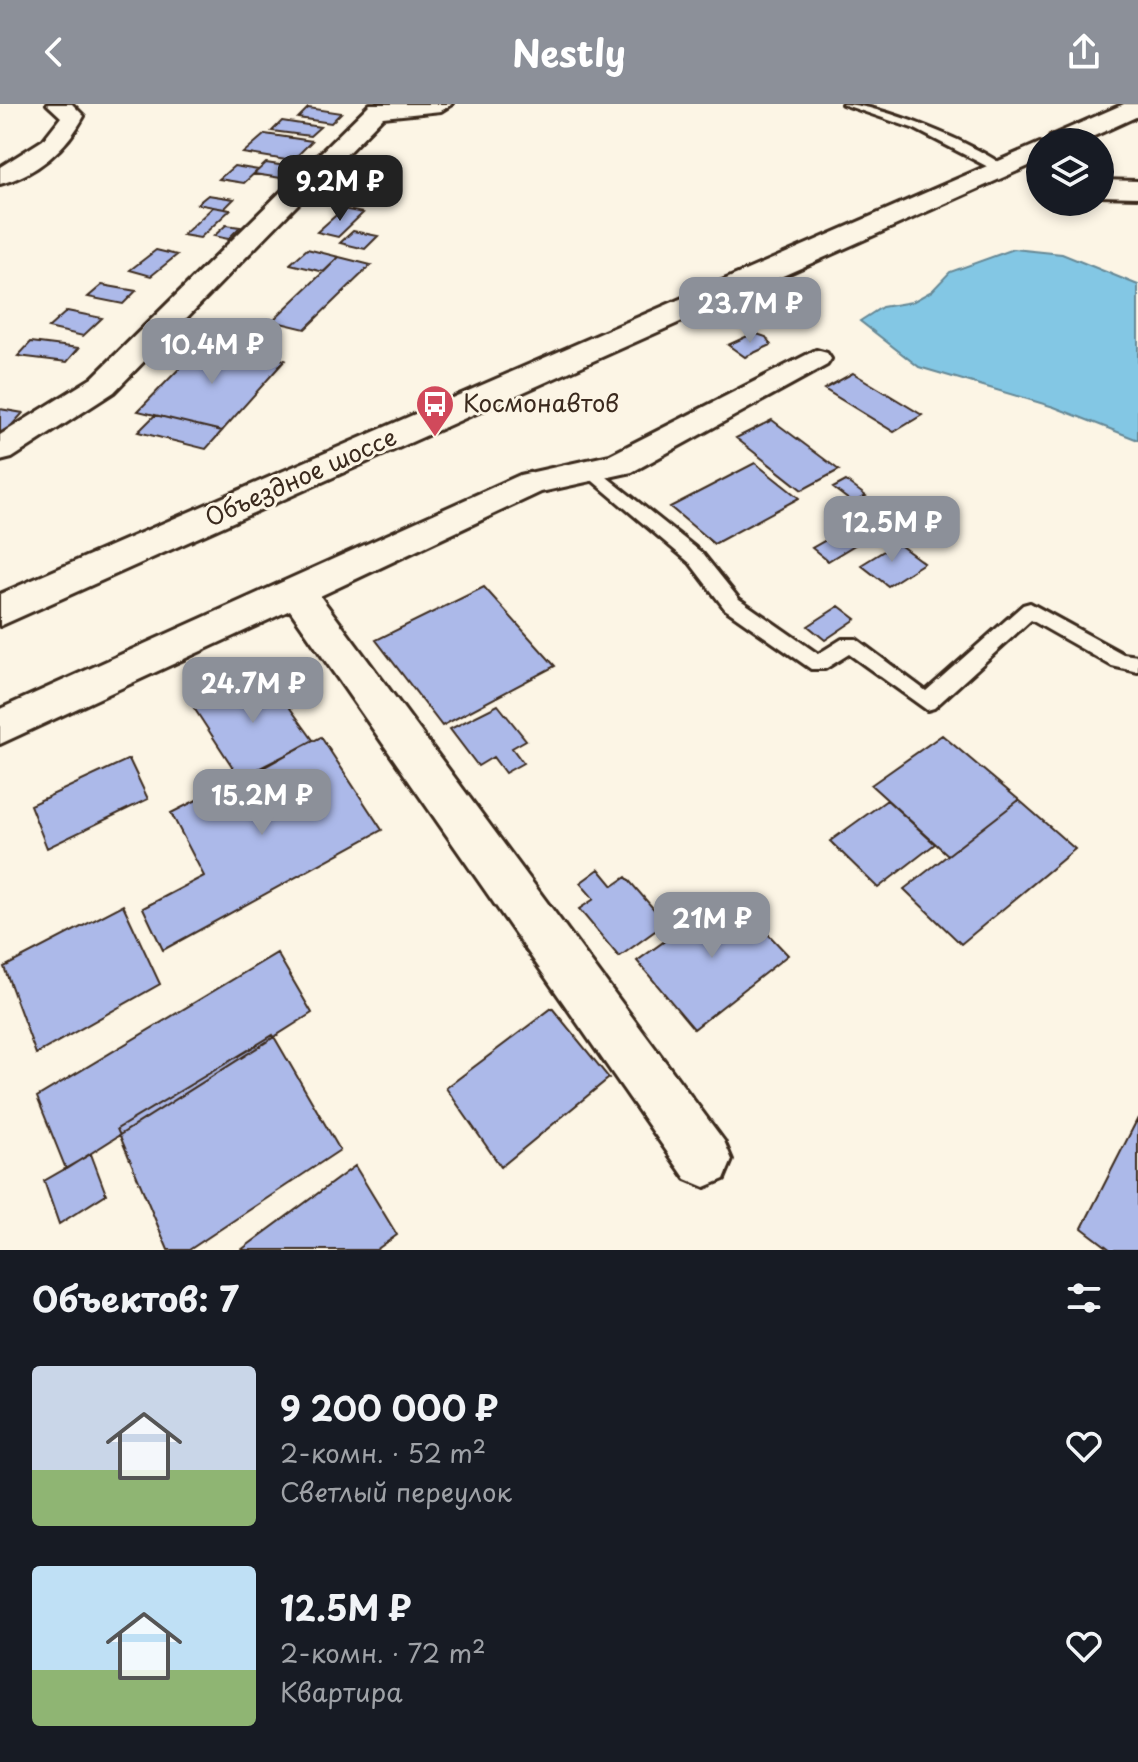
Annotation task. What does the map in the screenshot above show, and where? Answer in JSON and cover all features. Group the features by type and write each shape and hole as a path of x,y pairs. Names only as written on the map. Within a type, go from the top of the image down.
{"main road":[{"path":"1091,128 1138,107"},
{"name":"Объездное шоссе","path":"0,611 1026,160"}],"street":[{"path":"0,450 103,385 379,108 441,104"},
{"path":"0,177 31,162 63,136 66,110"},
{"path":"1114,188 1138,189"},
{"path":"0,727 532,483 620,464 816,359"},
{"path":"296,590 705,1160"}],"lane":[{"path":"848,104 1026,160"},
{"path":"593,472 696,558 732,604 818,664 849,644 927,702 1030,610 1119,661 1138,664"}],"water":[{"path":"1014,249 1062,254 1138,285 1138,440 1054,407 919,367 860,321 882,307 912,302 932,291 950,272"}],"building":[{"path":"308,108 341,113 331,123 298,118"},
{"path":"282,121 320,127 310,136 272,131"},
{"path":"265,134 312,141 292,161 243,153"},
{"path":"266,163 292,167 281,178 254,174"},
{"path":"234,166 258,170 244,183 219,179"},
{"path":"208,195 234,199 224,209 197,204"},
{"path":"213,207 230,210 200,238 183,235"},
{"path":"343,209 363,213 338,237 317,232"},
{"path":"226,225 240,227 228,239 214,236"},
{"path":"353,231 378,236 365,249 340,243"},
{"path":"307,249 339,257 324,272 290,264"},
{"path":"156,250 177,255 151,276 130,270"},
{"path":"339,257 371,265 305,329 272,321"},
{"path":"102,285 136,291 123,304 88,297"},
{"path":"67,311 102,318 83,336 48,328"},
{"path":"754,333 766,337 771,345 745,357 728,345"},
{"path":"31,342 79,348 67,362 18,356"},
{"path":"205,342 285,360 222,431 138,411"},
{"path":"853,373 922,415 894,432 824,389"},
{"path":"0,409 23,413 0,438"},
{"path":"155,415 222,431 206,449 138,432"},
{"path":"772,420 839,470 802,490 736,438"},
{"path":"755,463 799,498 714,544 670,507"},
{"path":"846,481 866,496 853,503 833,488"},
{"path":"842,531 858,543 828,561 812,548"},
{"path":"897,543 924,563 888,586 861,565"},
{"path":"484,587 555,666 442,726 376,640"},
{"path":"839,606 856,619 825,640 808,626"},
{"path":"264,672 313,740 241,780 194,708"},
{"path":"498,705 526,740 512,748 523,763 505,773 493,757 478,766 450,729"},
{"path":"942,735 1019,800 948,855 871,785"},
{"path":"321,737 382,830 163,950 143,908 204,876 171,813"},
{"path":"129,759 148,799 47,848 30,805"},
{"path":"887,800 935,844 878,888 830,841"},
{"path":"1019,800 1075,849 961,944 904,889"},
{"path":"599,869 613,886 626,877 666,923 619,957 579,909 594,899 580,883"},
{"path":"730,894 788,955 694,1029 637,961"},
{"path":"123,905 160,984 36,1054 4,967"},
{"path":"277,953 312,1013 66,1169 37,1097"},
{"path":"552,1008 609,1078 501,1167 446,1088"},
{"path":"273,1035 340,1150 189,1250 168,1250 117,1129"},
{"path":"1138,1118 1138,1250 1111,1250 1082,1228"},
{"path":"91,1154 106,1194 59,1224 44,1181"},
{"path":"355,1166 397,1235 376,1250 241,1250"}],"place":[{"name":"Космонавтов","path":"435,438"}]}
